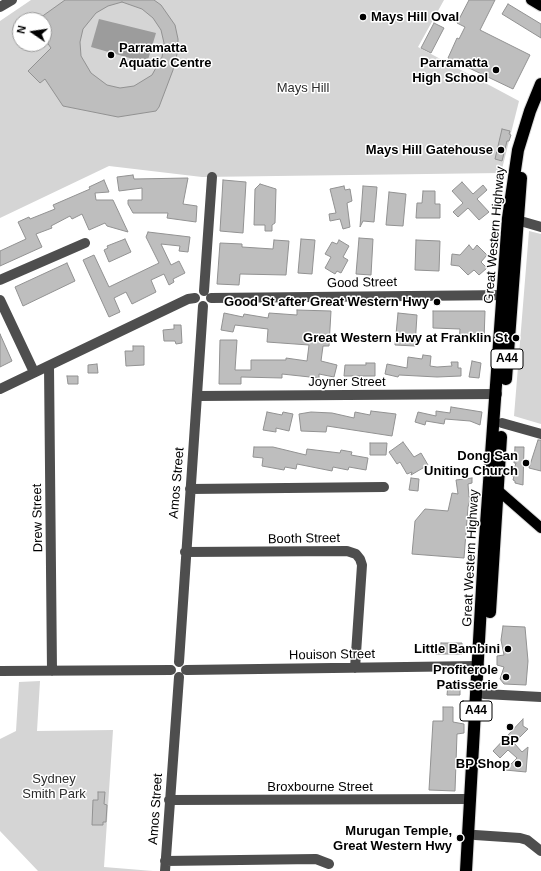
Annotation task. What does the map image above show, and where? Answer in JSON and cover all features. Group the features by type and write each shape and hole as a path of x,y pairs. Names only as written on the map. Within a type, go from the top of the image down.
{"highway":[{"name":"Great Western Highway","path":"466,871 479,666 493,486 502,423 508,295 508,218 514,171 525,127 541,84"},
{"name":"Great Western Highway","path":"473,871 484,694 497,394 524,163 533,127 541,105"}],"main road":[{"path":"531,0 541,6"},
{"path":"493,486 541,528"}],"street":[{"path":"0,7 12,0"},
{"path":"194,298 197,304 203,306 208,304 207,295 212,177"},
{"path":"517,220 541,227"},
{"path":"0,280 85,243"},
{"path":"0,389 188,299 194,298 197,293 207,295"},
{"name":"Good Street","path":"207,295 508,295"},
{"path":"0,300 34,372"},
{"name":"Amos Street","path":"165,871 169,800 181,670 185,552 198,396 203,306"},
{"name":"Drew Street","path":"49,366 52,671"},
{"name":"Joyner Street","path":"198,396 497,394"},
{"path":"502,423 541,434"},
{"path":"190,489 384,487"},
{"name":"Booth Street","path":"185,552 347,551 356,554 362,565 355,668"},
{"name":"Houison Street","path":"181,670 479,666"},
{"path":"0,671 171,670 173,674 181,670"},
{"path":"484,694 541,697"},
{"name":"Broxbourne Street","path":"169,800 471,799"},
{"path":"475,835 520,838 527,840 541,851"},
{"path":"165,860 316,859 329,864"}],"green space":[{"name":"Mays Hill","path":"31,0 444,0 418,47 519,101 501,173 202,177 109,166 0,218 0,21 12,13 12,52 52,52 52,12 13,12"},
{"path":"529,231 541,234 541,424 514,416"},
{"name":"Sydney Smith Park","path":"40,681 37,731 113,730 104,867 153,871 38,871 0,831 0,739 16,731 19,682"}],"shaded area":[{"path":"99,19 156,33 147,63 91,47"}],"building":[{"path":"65,0 154,0 161,5 175,25 178,39 178,50 173,70 159,107 156,111 118,117 63,106 45,79 40,83 28,71 47,52 52,52 52,12 48,12","holes":["122,2 142,9 153,18 161,30 164,43 162,57 152,75 134,86 120,88 107,85 91,73 81,56 80,42 83,29 96,13 108,6"]},
{"path":"469,0 495,0 480,30 530,55 513,89 448,58 457,38 459,39 465,27 457,23"},
{"path":"508,4 541,24 541,38 502,14"},
{"path":"434,23 444,28 431,53 421,48"},
{"name":"Mays Hill Gatehouse","path":"502,129 510,131 509,134 511,135 509,141 507,141 502,161 495,159"},
{"path":"133,175 134,179 188,178 183,204 197,206 196,222 167,218 168,213 133,213 128,204 128,200 142,200 142,188 119,191 117,177"},
{"path":"104,180 109,192 95,193 96,200 113,200 128,232 107,226 105,223 89,230 82,214 72,219 70,216 51,226 52,228 36,234 42,247 0,266 0,251 26,239 18,222 55,209 53,205 90,189 89,187"},
{"path":"223,180 246,182 243,233 220,231"},
{"path":"462,182 473,194 483,185 487,190 477,199 489,212 479,220 468,208 458,217 453,212 463,203 452,191"},
{"path":"260,184 276,189 275,223 272,225 272,231 265,231 265,225 254,225 255,189"},
{"path":"344,186 345,190 350,189 352,201 347,203 350,227 343,229 340,219 330,221 329,214 336,213 330,189"},
{"path":"363,186 377,187 374,222 363,221 360,227"},
{"path":"423,191 435,191 435,204 440,204 440,218 416,218 417,203 422,203"},
{"path":"389,192 406,194 403,226 386,225"},
{"path":"148,232 190,237 188,252 179,251 180,246 161,244 171,265 179,261 185,273 173,279 174,282 169,285 164,274 151,280 156,292 132,304 126,292 114,298 120,312 109,317 83,260 94,255 109,287 159,263 146,237"},
{"path":"359,238 373,239 371,275 356,274"},
{"path":"125,239 131,252 109,262 104,250 108,248 107,246"},
{"path":"301,239 315,240 312,274 298,273"},
{"path":"274,240 289,241 286,275 240,274 239,285 217,284 220,243 242,244 242,247 273,249"},
{"path":"339,240 349,246 343,257 348,260 341,273 337,271 335,274 325,268 331,257 325,254 332,242 337,244"},
{"path":"416,240 440,241 439,271 415,270"},
{"path":"469,245 473,250 477,245 487,255 481,262 487,268 479,275 474,270 468,275 459,266 451,265 452,254 460,255"},
{"path":"67,263 75,281 23,306 15,287"},
{"path":"297,310 331,311 329,346 323,346 321,361 337,365 334,377 319,374 319,378 282,374 282,378 241,377 241,384 219,384 220,340 237,340 235,370 251,370 251,360 286,360 286,358 307,361 309,345 267,342 268,329 235,325 233,332 221,330 224,313 243,317 244,314 268,318 269,313 297,315"},
{"path":"433,311 485,311 484,341 459,341 460,329 433,328"},
{"path":"398,313 417,315 415,346 395,345"},
{"path":"174,325 181,325 182,343 176,344 175,341 164,341 163,330 174,329"},
{"path":"0,334 12,361 0,367"},
{"path":"133,346 144,346 144,365 126,366 125,351 133,351"},
{"path":"423,355 431,356 430,366 452,366 451,362 458,362 458,368 461,368 461,376 437,377 399,375 398,377 385,374 387,364 407,368 408,357 422,359"},
{"path":"472,361 481,363 479,378 469,377"},
{"path":"366,363 375,363 375,376 344,376 345,365 366,365"},
{"path":"97,364 98,373 88,373 88,365"},
{"path":"67,376 78,376 78,384 68,384"},
{"path":"451,407 482,412 480,425 470,421 445,419 444,424 426,421 425,425 415,422 418,412 436,416 436,411 450,413"},
{"path":"371,411 396,414 392,436 327,426 326,432 301,431 299,414 311,412 332,413 354,418 355,412 370,415"},
{"path":"267,412 282,415 283,412 293,414 289,431 276,428 276,432 263,430"},
{"path":"538,440 541,440 541,471 529,468"},
{"path":"403,442 414,457 421,453 428,465 411,475 412,472 407,474 400,462 397,464 389,452"},
{"path":"370,443 387,443 386,455 370,455"},
{"path":"254,447 273,447 306,455 307,449 340,453 341,450 352,452 351,455 368,458 366,470 349,467 348,470 333,467 332,471 297,464 296,469 285,467 284,470 262,466 263,458 253,457"},
{"path":"515,447 524,447 523,485 515,483 513,480 514,476 512,476 516,463 514,463"},
{"path":"411,478 419,479 418,491 409,490"},
{"path":"472,478 472,483 468,484 469,497 471,497 468,507 464,558 412,554 415,521 425,509 448,511 452,493 458,494 456,480"},
{"path":"503,626 525,627 528,661 526,685 504,684 500,679 504,667 497,665 497,656 504,655 501,640"},
{"path":"441,643 462,643 462,654 436,654 437,647 441,647"},
{"path":"448,685 460,686 460,695 447,695"},
{"path":"443,707 453,707 453,722 464,724 464,733 457,734 455,791 429,790 433,721 443,721"},
{"path":"523,719 523,726 528,729 514,743 522,752 528,747 526,772 505,770 517,758 508,750 500,758 493,751"},
{"path":"98,792 105,792 104,804 107,805 106,822 103,822 103,825 92,825 93,800 98,800"}],"place":[{"name":"Mays Hill Oval","path":"363,17"},
{"name":"Parramatta Aquatic Centre","path":"111,55"},
{"name":"Parramatta High School","path":"496,70"},
{"name":"Mays Hill Gatehouse","path":"501,150"},
{"name":"Good St after Great Western Hwy","path":"437,302"},
{"name":"Great Western Hwy at Franklin St","path":"516,338"},
{"name":"Dong San Uniting Church","path":"526,463"},
{"name":"Little Bambini","path":"508,649"},
{"name":"Profiterole Patisserie","path":"506,677"},
{"name":"BP","path":"510,727"},
{"name":"BP Shop","path":"518,764"},
{"name":"Murugan Temple, Great Western Hwy","path":"460,838"}]}
